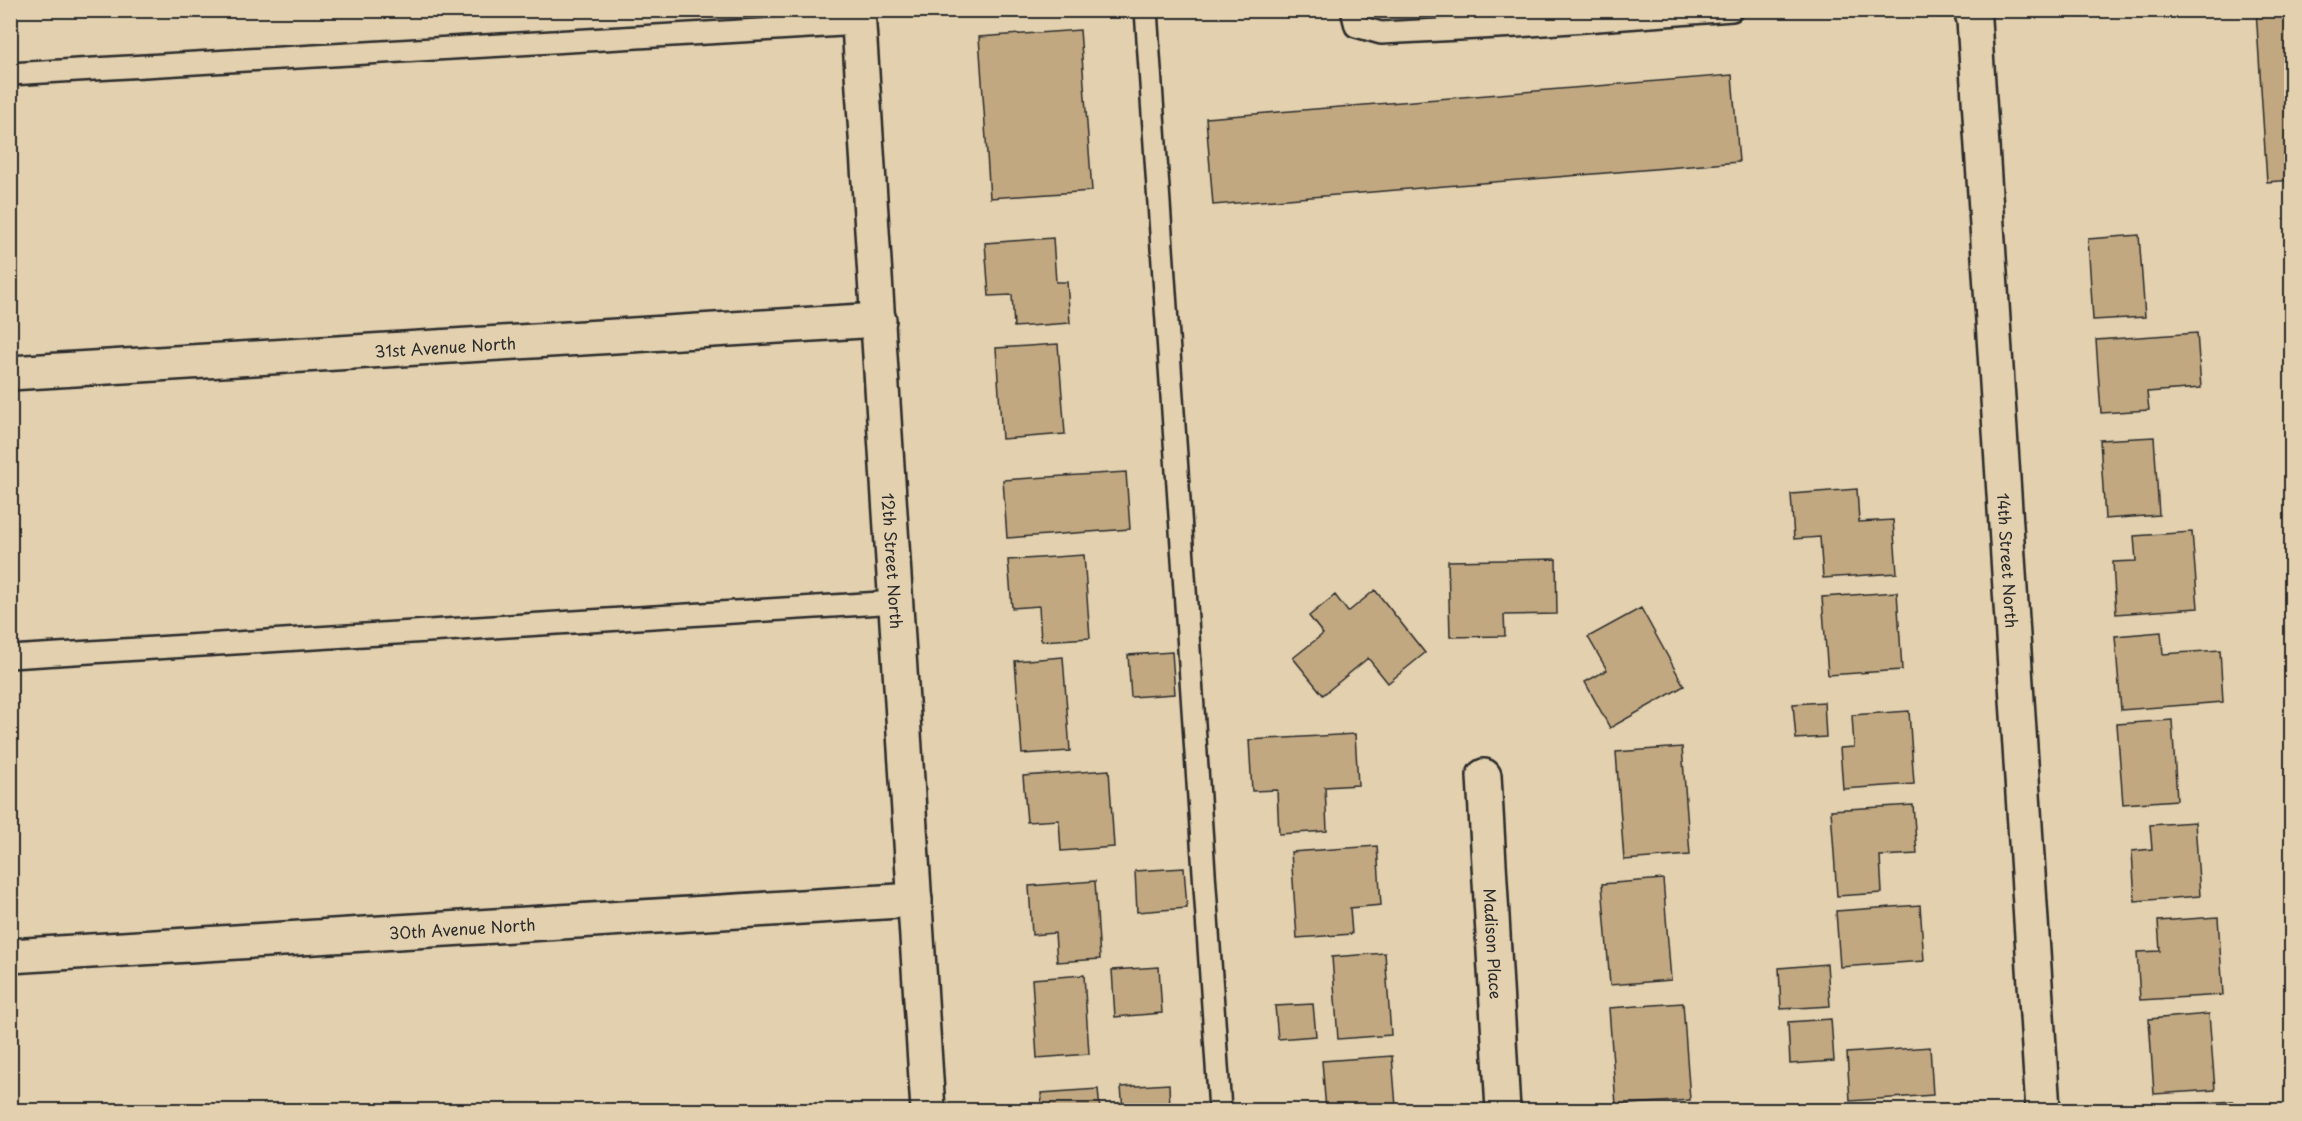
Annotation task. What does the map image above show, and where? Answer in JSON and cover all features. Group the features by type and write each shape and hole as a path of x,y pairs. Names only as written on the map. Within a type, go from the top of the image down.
{"street":[{"name":"14th Street North","path":"1971,10 1974,20 2043,1110"},
{"name":"12th Street North","path":"859,17 928,1110"},
{"name":"31st Avenue North","path":"10,373 879,320"},
{"name":"Madison Place","path":"1484,776 1503,1110"},
{"name":"30th Avenue North","path":"10,956 915,900"}],"lane":[{"path":"1146,10 1220,1110"},
{"path":"1352,10 1356,26 1381,33 1517,26 1732,10"},
{"path":"10,74 859,17"},
{"path":"10,657 897,602"}],"building":[{"path":"2256,10 2292,10 2292,180 2267,182"},
{"path":"1080,30 1092,191 990,198 979,37"},
{"path":"1732,75 1739,162 1213,205 1206,118"},
{"path":"2139,235 2145,317 2093,320 2088,239"},
{"path":"1053,238 1056,282 1067,282 1070,323 1014,327 1012,295 989,296 985,243"},
{"path":"2197,333 2201,388 2147,392 2149,410 2101,413 2096,340"},
{"path":"1058,344 1065,434 1002,439 996,348"},
{"path":"2154,437 2159,515 2105,519 2100,440"},
{"path":"1126,472 1130,529 1007,538 1003,480"},
{"path":"1857,489 1859,522 1893,520 1897,573 1823,578 1820,537 1794,539 1791,494"},
{"path":"2192,532 2198,608 2116,614 2113,562 2136,561 2134,536"},
{"path":"1084,555 1090,638 1041,641 1039,606 1012,608 1008,560"},
{"path":"1556,559 1557,614 1504,615 1505,636 1450,637 1448,561"},
{"path":"1375,590 1425,653 1388,683 1368,658 1323,695 1293,658 1323,634 1309,616 1335,595 1348,612"},
{"path":"1897,592 1902,670 1828,675 1822,597"},
{"path":"1641,608 1684,686 1610,728 1585,682 1607,670 1588,637"},
{"path":"2161,632 2163,654 2220,650 2223,702 2121,710 2115,636"},
{"path":"1172,652 1175,694 1131,697 1128,655"},
{"path":"1063,657 1070,751 1022,754 1015,661"},
{"path":"1824,702 1826,737 1796,739 1793,704"},
{"path":"1909,711 1914,784 1843,789 1840,748 1854,747 1852,715"},
{"path":"2172,720 2177,800 2123,804 2117,724"},
{"path":"1355,734 1358,785 1325,787 1327,831 1279,834 1277,790 1252,791 1249,740"},
{"path":"1682,747 1690,855 1624,860 1616,752"},
{"path":"1109,770 1114,847 1061,851 1059,820 1027,822 1023,776"},
{"path":"1913,805 1917,854 1880,856 1882,893 1837,896 1831,810"},
{"path":"2195,822 2200,896 2135,901 2132,851 2152,849 2150,825"},
{"path":"1377,846 1381,905 1350,908 1352,934 1297,938 1291,852"},
{"path":"1184,868 1187,908 1137,912 1135,871"},
{"path":"1663,879 1671,980 1610,985 1602,884"},
{"path":"1095,881 1100,959 1057,962 1055,933 1032,935 1029,886"},
{"path":"1920,905 1924,961 1840,967 1836,911"},
{"path":"2218,917 2223,995 2140,1000 2137,952 2160,951 2158,921"},
{"path":"1385,953 1391,1035 1338,1039 1332,957"},
{"path":"1827,964 1830,1006 1781,1009 1779,968"},
{"path":"1159,967 1162,1013 1115,1017 1112,970"},
{"path":"1084,975 1089,1054 1037,1058 1032,979"},
{"path":"1683,1003 1690,1100 1616,1105 1609,1008"},
{"path":"1313,1004 1316,1036 1278,1039 1275,1006"},
{"path":"2209,1014 2215,1090 2154,1094 2149,1019"},
{"path":"1831,1019 1834,1061 1790,1064 1788,1022"},
{"path":"1930,1047 1933,1095 1850,1101 1847,1053"},
{"path":"1392,1056 1396,1107 1374,1110 1326,1110 1322,1061"},
{"path":"1169,1084 1170,1110 1123,1110 1121,1087"},
{"path":"1098,1089 1100,1110 1042,1110 1041,1093"},
{"path":"2233,1101 2234,1110 2147,1110 2146,1107"}]}
